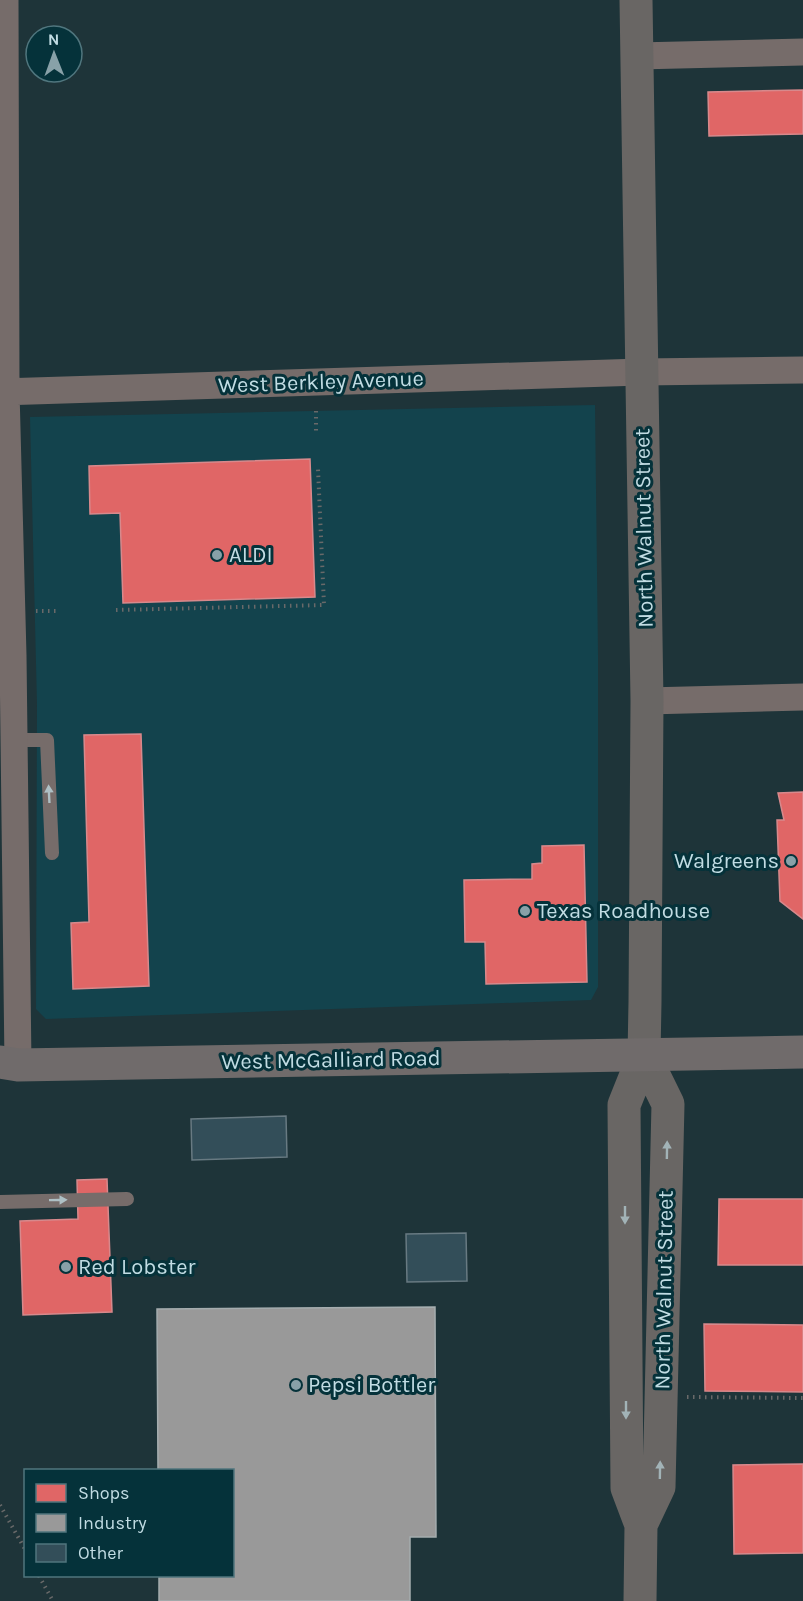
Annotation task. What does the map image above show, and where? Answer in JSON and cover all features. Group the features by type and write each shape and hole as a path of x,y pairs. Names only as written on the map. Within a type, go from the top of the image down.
{"main road":[{"name":"North Walnut Street","path":"636,0 647,701 644,1055 624,1105 627,1488 641,1525 640,1601"},
{"name":"West McGalliard Road","path":"6,1066 803,1052"},
{"name":"North Walnut Street","path":"641,1525 659,1487 668,1104 644,1055"}],"street":[{"path":"6,0 3,391 14,740 6,1066"},
{"path":"637,56 803,52"},
{"name":"West Berkley Avenue","path":"3,391 641,372 803,370"},
{"path":"647,701 803,697"}],"lane":[{"path":"14,740 47,740 52,852"},
{"path":"0,1202 127,1199"}],"path":[{"path":"316,411 316,434"},
{"path":"116,610 324,605 318,469"},
{"path":"35,611 59,611"},
{"path":"678,1397 803,1398"},
{"path":"0,1505 24,1547"},
{"path":"40,1577 53,1601"}],"shaded area":[{"path":"595,405 598,987 591,1000 46,1019 36,1009 37,704 30,417"}],"building: Shops":[{"path":"803,90 803,134 709,136 708,92"},
{"name":"ALDI","path":"310,459 315,597 123,603 120,513 90,514 89,466"},
{"path":"141,734 149,986 73,989 71,923 89,922 84,735"},
{"name":"Walgreens","path":"803,792 803,919 780,901 777,820 784,820 778,793"},
{"name":"Texas Roadhouse","path":"584,845 587,982 486,984 485,942 465,942 464,880 532,879 532,864 542,863 542,846"},
{"name":"Red Lobster","path":"107,1179 112,1312 23,1315 20,1221 78,1219 77,1180"},
{"path":"719,1199 803,1199 803,1265 718,1265"},
{"path":"704,1324 803,1325 803,1392 705,1391"},
{"path":"803,1464 803,1553 734,1554 733,1465"}],"building: Industry":[{"name":"Pepsi Bottler","path":"435,1307 436,1537 410,1537 410,1601 159,1601 159,1577 234,1577 234,1469 158,1469 157,1309"}],"building: Other":[{"path":"286,1116 287,1157 192,1160 191,1119"},
{"path":"466,1233 467,1281 407,1282 406,1234"}],"place":[{"name":"ALDI","path":"217,555"},
{"name":"Walgreens","path":"791,861"},
{"name":"Texas Roadhouse","path":"525,911"},
{"name":"Red Lobster","path":"66,1267"},
{"name":"Pepsi Bottler","path":"296,1385"}]}
